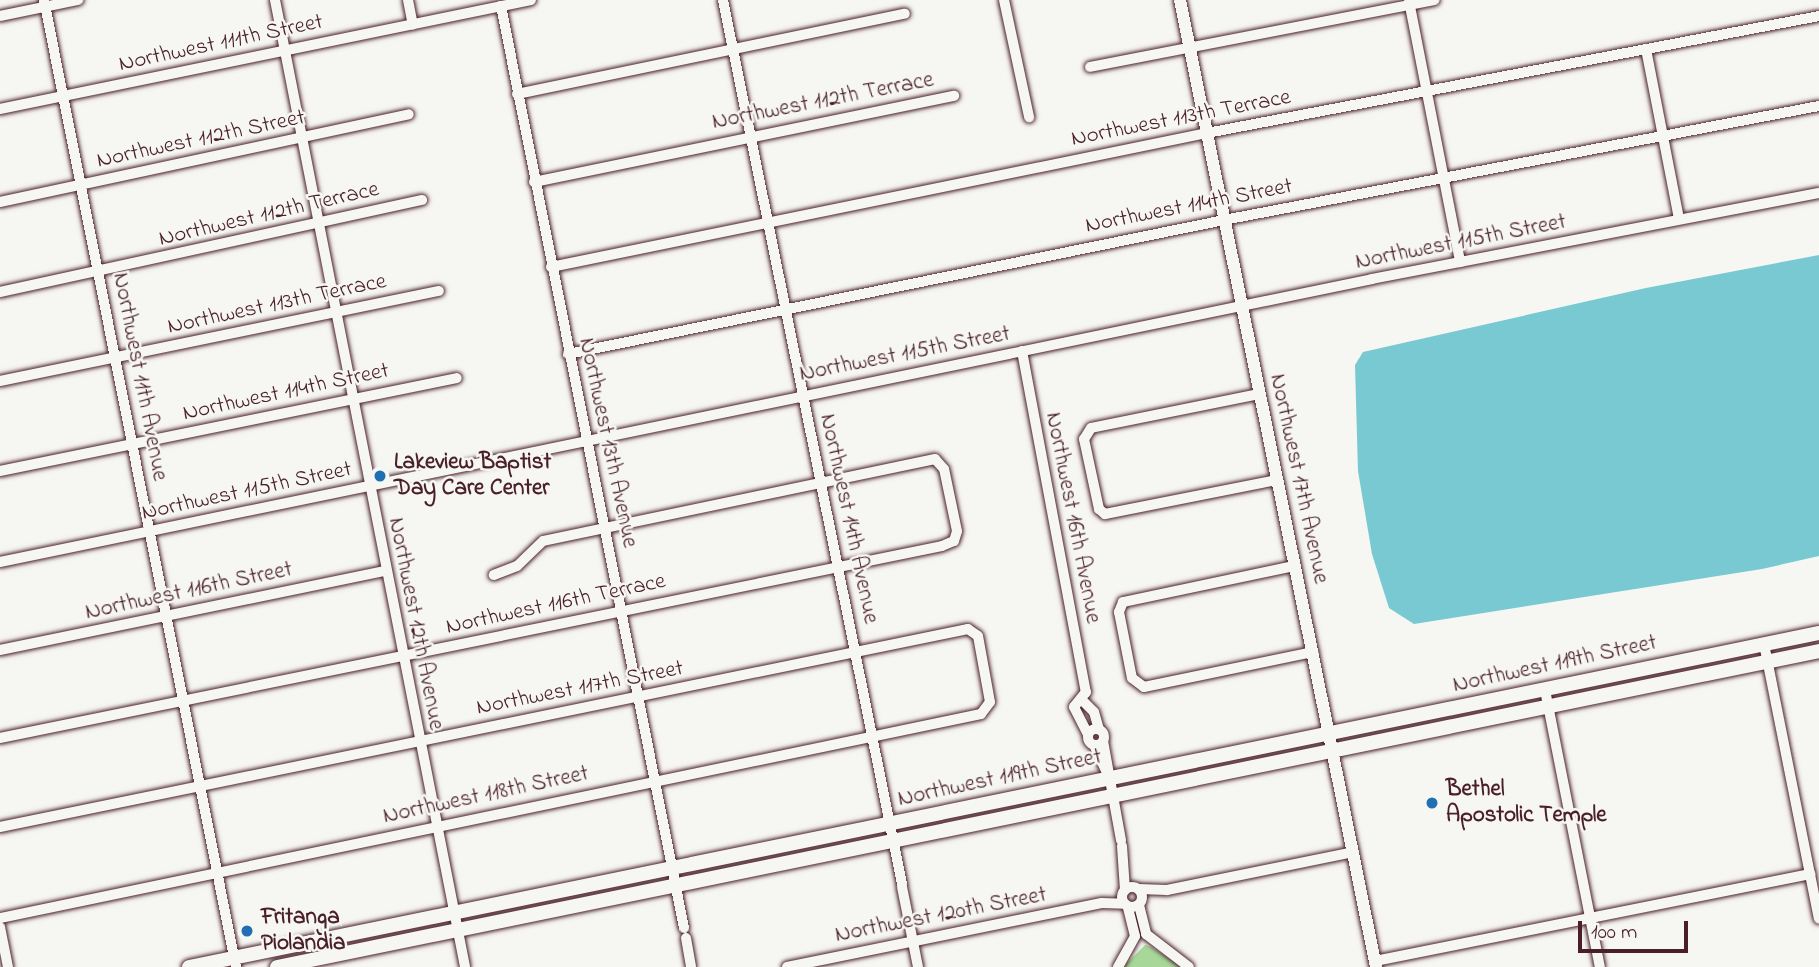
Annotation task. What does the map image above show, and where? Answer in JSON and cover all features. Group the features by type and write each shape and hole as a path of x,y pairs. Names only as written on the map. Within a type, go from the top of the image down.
{"highway":[{"name":"Northwest 119th Street","path":"189,967 234,963 454,913 1819,633"},
{"name":"Northwest 119th Street","path":"277,967 1334,752 1819,650"}],"main road":[{"name":"Northwest 17th Avenue","path":"1180,0 1294,566 1331,735 1375,964"}],"street":[{"path":"0,16 44,3 78,0"},
{"name":"Northwest 12th Avenue","path":"275,0 351,400 465,967"},
{"path":"408,0 413,25"},
{"name":"Northwest 111th Street","path":"0,109 531,0"},
{"name":"Northwest 14th Avenue","path":"723,0 765,223 856,653 918,967"},
{"path":"1004,0 1029,117"},
{"path":"1090,67 1435,0"},
{"name":"Northwest 11th Avenue","path":"44,3 99,271 197,787 234,963"},
{"path":"1409,3 1460,262"},
{"name":"Northwest 13th Avenue","path":"501,6 568,354 640,697 691,967"},
{"path":"517,94 905,14"},
{"name":"Northwest 113th Terrace","path":"551,267 1207,133 1819,16"},
{"path":"1646,49 1679,219"},
{"name":"Northwest 112th Terrace","path":"534,182 954,96"},
{"name":"Northwest 114th Street","path":"568,354 1224,220 1819,106"},
{"name":"Northwest 112th Street","path":"0,202 409,114"},
{"name":"Northwest 115th Street","path":"0,562 1460,262 1819,193"},
{"name":"Northwest 112th Terrace","path":"0,292 422,200"},
{"name":"Northwest 113th Terrace","path":"0,382 439,291"},
{"name":"Northwest 16th Avenue","path":"1022,351 1088,734 1098,743"},
{"name":"Northwest 114th Street","path":"0,471 457,378"},
{"path":"1259,394 1091,428 1084,439 1099,509 1110,514 1277,481"},
{"name":"Northwest 116th Terrace","path":"0,738 838,568 954,541 957,531 944,468 935,459 821,483"},
{"path":"494,575 517,566 543,541 604,526 821,483"},
{"path":"1294,566 1129,600 1119,611 1132,678 1144,687 1313,652"},
{"name":"Northwest 116th Street","path":"0,650 385,571"},
{"name":"Northwest 117th Street","path":"0,827 961,630 973,629 978,636 990,702 981,714"},
{"path":"1763,645 1819,919"},
{"path":"1545,690 1600,967"},
{"name":"Northwest 16th Avenue","path":"1084,706 1100,729 1098,743 1110,779 1132,897"},
{"name":"Northwest 118th Street","path":"0,918 981,714"},
{"path":"1088,734 1100,729"},
{"name":"Northwest 120th Street","path":"787,967 1353,852"},
{"path":"1375,964 1810,874"},
{"path":"1132,897 1141,924 1153,943 1189,967"},
{"path":"1118,967 1132,946 1135,925 1132,897"},
{"path":"0,927 8,967"},
{"path":"1132,946 1153,943"}],"green space":[{"path":"1145,945 1151,947 1182,967 1123,967"}],"water":[{"path":"1819,255 1819,556 1762,569 1414,624 1389,608 1372,554 1358,471 1355,365 1363,352 1646,288"}],"place":[{"name":"Lakeview Baptist Day Care Center","path":"380,476"},
{"name":"Bethel Apostolic Temple","path":"1432,803"},
{"name":"Fritanga Piolandia","path":"247,931"}]}
